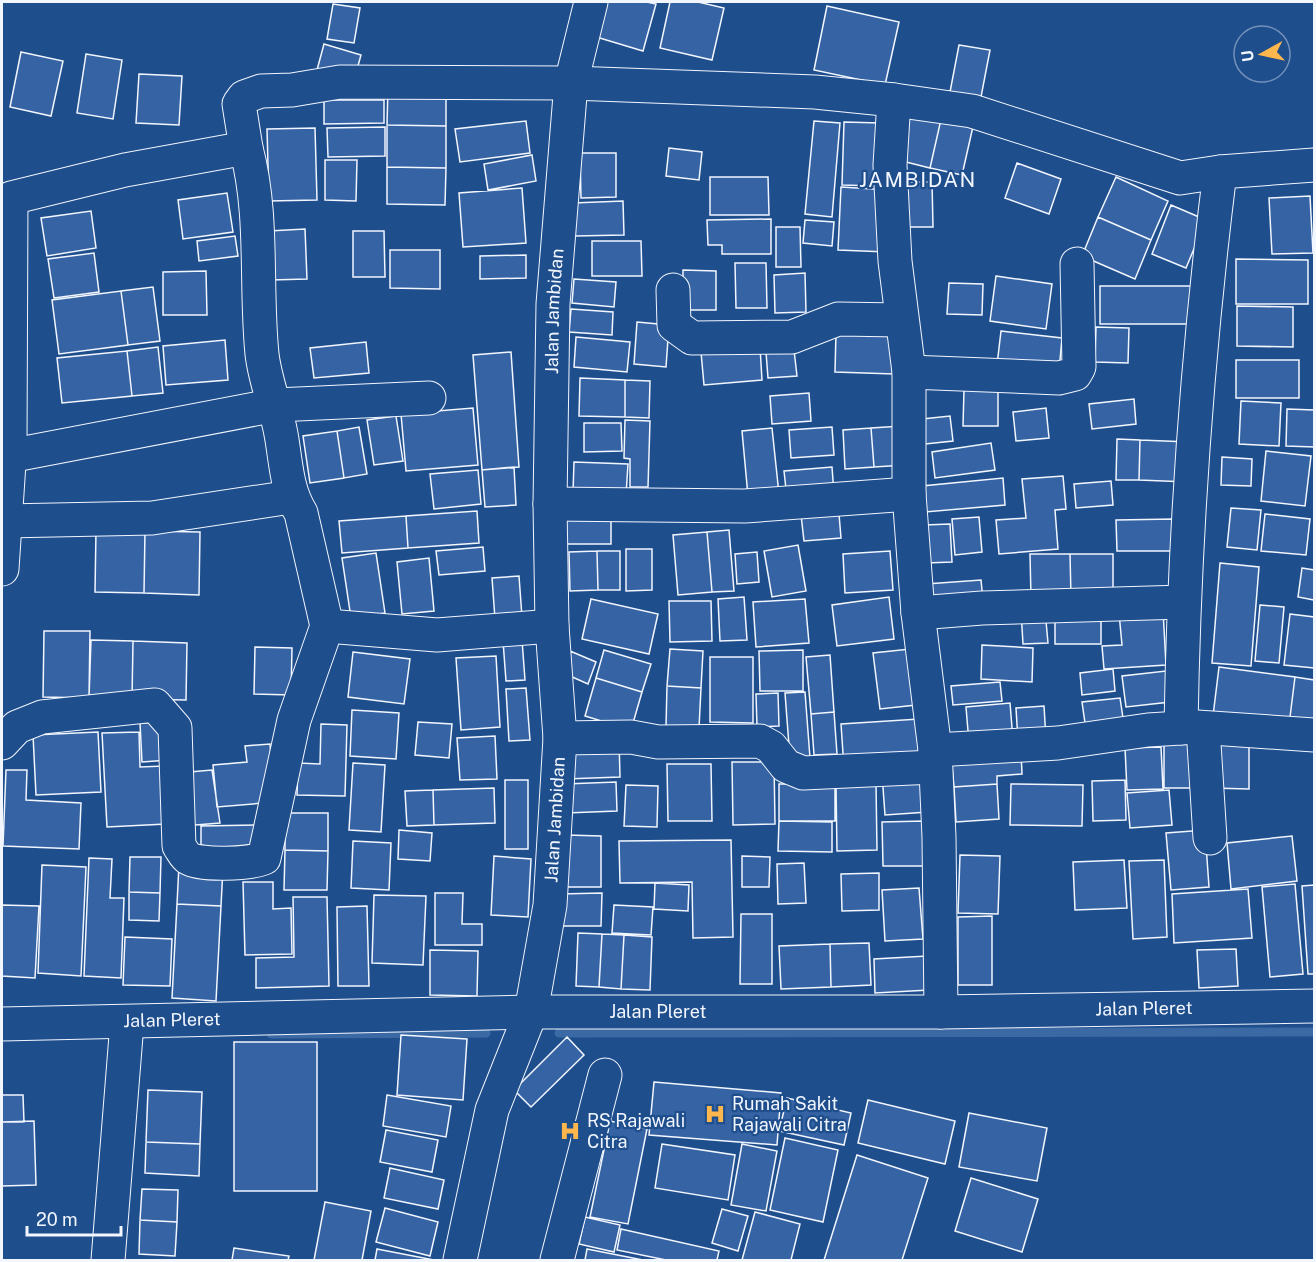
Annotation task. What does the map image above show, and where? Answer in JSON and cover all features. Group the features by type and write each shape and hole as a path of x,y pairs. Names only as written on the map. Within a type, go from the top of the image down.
{"street":[{"name":"Jalan Jambidan","path":"460,1260 492,1110 531,1012 550,905 560,738 552,626 550,504 553,304 571,83 591,2"},
{"path":"2,743 17,727 42,717 155,705 175,728 179,846 185,856 194,861 252,863 264,858 294,720 327,626 301,513 291,497 276,405 268,387 262,353 256,195 239,104 244,98 261,91 292,90 340,82 571,83 815,92 972,111 1180,178 1220,172 1314,165"},
{"path":"894,100 890,165 895,261 909,372 909,494 918,614 934,759 939,837 941,1012"},
{"path":"246,148 125,170 6,199 9,456 3,546 152,518 291,497"},
{"path":"1210,838 1192,728 1183,602 1206,282 1220,172"},
{"path":"909,372 1059,378 1075,374 1079,367 1077,264"},
{"path":"673,290 674,326 692,338 792,337 838,320 902,320"},
{"path":"9,456 276,405 429,399"},
{"path":"550,504 745,506 909,494"},
{"path":"918,614 1021,606 1183,602"},
{"path":"327,626 436,635 552,626"},
{"path":"560,738 631,737 658,741 760,741 771,747 786,766 803,773 934,759 1119,734 1192,728 1314,735"},
{"name":"Jalan Pleret","path":"2,1024 127,1023 531,1012 941,1012 1314,1006"},
{"path":"108,1260 127,1023"},
{"path":"557,1260 605,1075"}],"building":[{"path":"604,2 656,4 643,51 593,36"},
{"path":"670,2 698,2 724,8 712,60 660,48"},
{"path":"333,4 360,8 354,43 327,39"},
{"path":"827,6 899,22 885,85 814,70"},
{"path":"324,44 361,55 354,80 317,70"},
{"path":"959,45 990,50 981,97 950,92"},
{"path":"21,52 63,61 51,116 10,107"},
{"path":"86,54 122,60 113,119 77,113"},
{"path":"139,74 182,76 179,125 136,123"},
{"path":"388,86 446,87 446,126 387,125"},
{"path":"324,100 384,100 384,123 324,124"},
{"path":"910,107 942,115 930,168 898,160"},
{"path":"942,115 974,122 962,175 930,168"},
{"path":"526,121 530,153 460,162 455,129"},
{"path":"814,121 840,123 832,217 805,214"},
{"path":"844,122 880,123 878,186 842,185"},
{"path":"387,125 446,126 446,168 387,167"},
{"path":"385,127 385,156 328,157 327,128"},
{"path":"315,128 317,200 269,201 267,129"},
{"path":"669,148 702,152 699,180 666,176"},
{"path":"580,153 616,153 616,197 581,198"},
{"path":"532,155 536,181 488,190 484,164"},
{"path":"325,160 357,160 356,201 325,200"},
{"path":"1017,163 1061,179 1049,214 1005,198"},
{"path":"387,167 446,168 445,205 387,204"},
{"path":"710,177 768,177 769,215 710,215"},
{"path":"1116,177 1168,201 1151,240 1098,217"},
{"path":"903,182 932,182 933,227 904,227"},
{"path":"841,187 889,190 887,252 838,250"},
{"path":"522,188 526,243 463,247 459,193"},
{"path":"227,193 233,232 183,239 178,200"},
{"path":"1310,196 1313,253 1272,254 1269,198"},
{"path":"623,201 624,235 575,236 573,203"},
{"path":"1171,205 1206,220 1186,268 1152,254"},
{"path":"91,211 96,248 47,256 41,218"},
{"path":"1098,217 1151,240 1135,279 1082,256"},
{"path":"771,219 771,254 722,254 722,245 708,245 707,220"},
{"path":"805,220 834,222 832,246 803,243"},
{"path":"776,227 800,227 801,267 776,267"},
{"path":"305,229 307,279 271,280 269,231"},
{"path":"353,231 384,231 385,277 353,277"},
{"path":"235,236 238,256 199,261 197,241"},
{"path":"592,241 641,241 642,276 592,276"},
{"path":"390,250 440,250 440,289 390,288"},
{"path":"94,253 99,292 54,298 48,259"},
{"path":"526,255 526,278 480,279 480,256"},
{"path":"1236,259 1308,260 1308,304 1236,304"},
{"path":"735,263 766,263 767,308 736,308"},
{"path":"683,270 716,271 716,310 683,310"},
{"path":"206,271 207,315 163,315 163,272"},
{"path":"805,273 806,312 775,313 774,275"},
{"path":"996,276 1052,284 1046,329 990,321"},
{"path":"574,279 616,282 614,307 572,303"},
{"path":"949,283 983,284 982,315 947,314"},
{"path":"1100,286 1193,286 1193,324 1100,324"},
{"path":"153,287 160,341 128,345 121,291"},
{"path":"121,291 128,345 59,354 52,300"},
{"path":"1237,306 1293,307 1293,347 1237,346"},
{"path":"571,309 613,312 612,335 569,332"},
{"path":"637,322 669,325 666,367 634,364"},
{"path":"1096,327 1129,328 1128,363 1095,362"},
{"path":"1001,331 1062,338 1059,371 997,365"},
{"path":"836,332 895,334 894,374 835,372"},
{"path":"576,337 630,342 627,372 574,367"},
{"path":"225,340 228,380 166,385 163,346"},
{"path":"366,342 369,373 314,378 310,348"},
{"path":"158,347 163,393 132,396 127,351"},
{"path":"760,347 762,380 704,385 701,352"},
{"path":"794,350 797,376 768,378 766,352"},
{"path":"127,351 132,396 62,403 57,358"},
{"path":"511,352 519,467 482,470 473,355"},
{"path":"1236,360 1299,360 1299,398 1236,398"},
{"path":"580,378 625,380 625,417 579,416"},
{"path":"625,380 650,381 649,418 625,417"},
{"path":"964,390 998,391 998,426 963,426"},
{"path":"809,393 811,421 772,424 770,396"},
{"path":"1134,399 1136,424 1092,429 1089,404"},
{"path":"1241,401 1281,403 1279,446 1239,444"},
{"path":"473,408 478,465 406,471 401,414"},
{"path":"1046,408 1049,438 1016,441 1013,412"},
{"path":"1287,409 1314,410 1314,447 1286,446"},
{"path":"396,416 403,461 374,465 367,420"},
{"path":"950,416 953,441 916,445 913,420"},
{"path":"625,420 650,421 648,487 630,487 630,459 624,458"},
{"path":"584,423 621,423 622,451 584,452"},
{"path":"902,426 905,465 874,467 871,428"},
{"path":"359,427 367,474 344,478 337,431"},
{"path":"832,427 834,455 791,458 789,430"},
{"path":"772,428 779,494 748,496 742,431"},
{"path":"871,428 874,467 845,469 843,430"},
{"path":"337,431 344,478 310,483 303,436"},
{"path":"1117,439 1140,440 1139,480 1116,480"},
{"path":"1140,440 1189,442 1188,482 1139,480"},
{"path":"991,443 995,470 935,478 932,452"},
{"path":"1266,451 1311,456 1305,506 1261,501"},
{"path":"1222,457 1252,459 1251,486 1221,485"},
{"path":"574,462 628,464 626,495 573,492"},
{"path":"514,467 516,505 485,507 482,470"},
{"path":"832,467 834,494 787,498 784,471"},
{"path":"478,470 481,504 434,509 430,474"},
{"path":"1063,476 1066,509 1055,510 1058,549 999,554 996,520 1026,518 1022,479"},
{"path":"1003,478 1005,505 925,512 922,486"},
{"path":"1111,481 1113,505 1076,508 1074,484"},
{"path":"838,502 841,538 804,541 800,506"},
{"path":"1231,508 1261,510 1257,550 1227,547"},
{"path":"611,509 611,544 565,544 564,510"},
{"path":"477,511 479,543 408,548 406,516"},
{"path":"1265,514 1310,519 1306,555 1261,551"},
{"path":"406,516 408,548 342,553 339,521"},
{"path":"979,517 982,552 955,555 952,519"},
{"path":"1174,519 1174,551 1117,551 1116,520"},
{"path":"950,524 952,562 926,563 924,525"},
{"path":"96,530 145,531 144,593 95,592"},
{"path":"729,530 734,591 712,592 707,532"},
{"path":"145,531 200,532 199,595 144,593"},
{"path":"707,532 712,592 678,595 673,535"},
{"path":"798,545 806,591 772,597 764,551"},
{"path":"483,547 485,571 439,575 436,551"},
{"path":"626,549 652,549 652,590 626,591"},
{"path":"597,551 620,551 620,590 598,590"},
{"path":"597,551 598,590 570,591 569,552"},
{"path":"890,551 893,590 845,593 843,554"},
{"path":"757,552 759,582 737,584 735,554"},
{"path":"376,553 385,613 351,618 342,558"},
{"path":"1030,554 1070,554 1071,597 1031,598"},
{"path":"1070,554 1113,554 1113,597 1071,597"},
{"path":"429,558 434,611 402,614 397,562"},
{"path":"1220,563 1259,567 1251,666 1212,663"},
{"path":"1302,568 1314,570 1314,600 1298,597"},
{"path":"519,576 522,617 495,619 492,578"},
{"path":"981,580 983,600 928,604 926,584"},
{"path":"744,597 747,640 720,641 718,599"},
{"path":"889,597 894,639 837,646 832,605"},
{"path":"591,599 658,614 649,654 582,639"},
{"path":"805,599 809,643 756,647 753,602"},
{"path":"669,601 711,601 712,641 670,642"},
{"path":"1260,605 1284,607 1279,663 1255,661"},
{"path":"1045,610 1048,643 1023,644 1021,611"},
{"path":"1101,610 1101,644 1055,644 1055,611"},
{"path":"1163,610 1166,665 1104,669 1102,646 1122,645 1119,613"},
{"path":"1290,614 1314,617 1314,668 1284,665"},
{"path":"44,631 90,631 89,698 43,697"},
{"path":"91,640 133,641 132,699 89,698"},
{"path":"522,640 525,680 506,681 503,641"},
{"path":"133,641 187,643 186,700 132,699"},
{"path":"982,645 1033,648 1032,682 981,679"},
{"path":"255,647 292,648 291,695 254,694"},
{"path":"670,649 703,651 701,688 667,686"},
{"path":"910,649 916,705 880,709 873,653"},
{"path":"604,650 651,664 642,692 596,678"},
{"path":"803,650 803,691 760,691 759,651"},
{"path":"570,651 596,662 588,684 561,672"},
{"path":"353,652 410,659 404,704 348,697"},
{"path":"830,655 834,712 811,714 806,657"},
{"path":"496,656 500,727 461,730 456,658"},
{"path":"710,657 753,657 753,723 710,722"},
{"path":"1219,667 1295,677 1289,725 1213,716"},
{"path":"1113,669 1115,691 1082,695 1080,673"},
{"path":"1166,671 1170,702 1126,707 1122,676"},
{"path":"1295,677 1314,680 1314,728 1289,725"},
{"path":"596,678 642,692 631,730 585,716"},
{"path":"1000,682 1002,701 953,705 951,686"},
{"path":"667,686 701,688 699,728 666,726"},
{"path":"526,688 530,740 509,741 506,689"},
{"path":"805,692 810,758 790,759 785,693"},
{"path":"778,693 779,726 757,727 756,694"},
{"path":"1120,698 1123,718 1085,723 1082,702"},
{"path":"1010,703 1013,740 969,743 966,707"},
{"path":"1044,706 1046,739 1018,741 1016,708"},
{"path":"352,710 399,713 396,759 350,756"},
{"path":"834,712 837,754 814,755 811,714"},
{"path":"919,719 921,763 844,768 841,724"},
{"path":"167,722 169,760 142,762 140,723"},
{"path":"418,722 452,724 449,758 415,755"},
{"path":"321,724 347,725 345,796 297,795 298,763 320,764"},
{"path":"98,732 101,792 36,795 33,735"},
{"path":"139,732 140,767 164,766 166,824 107,827 102,733"},
{"path":"495,736 497,779 460,780 457,738"},
{"path":"619,738 620,777 565,779 564,740"},
{"path":"1164,743 1197,743 1200,788 1164,788"},
{"path":"1212,743 1249,743 1249,789 1211,788"},
{"path":"270,744 275,802 217,807 213,765 247,762 245,746"},
{"path":"1161,747 1163,789 1127,790 1125,748"},
{"path":"1021,751 1022,774 997,776 997,784 954,787 951,755"},
{"path":"732,762 774,762 775,824 733,825"},
{"path":"353,763 385,765 381,832 349,830"},
{"path":"667,764 711,764 712,821 668,821"},
{"path":"6,770 27,770 26,800 81,803 79,849 3,846"},
{"path":"212,770 220,823 183,826 178,773"},
{"path":"924,771 928,812 885,815 882,774"},
{"path":"505,780 528,780 528,849 505,849"},
{"path":"1125,780 1126,820 1093,821 1092,781"},
{"path":"616,782 617,811 566,813 565,784"},
{"path":"779,784 835,784 835,821 779,821"},
{"path":"876,784 877,850 837,851 836,785"},
{"path":"997,784 999,819 956,822 954,787"},
{"path":"1011,784 1083,785 1082,826 1010,825"},
{"path":"626,785 658,786 657,827 624,826"},
{"path":"494,788 495,823 434,825 433,790"},
{"path":"433,790 434,825 407,826 405,791"},
{"path":"1169,790 1172,825 1130,828 1127,793"},
{"path":"285,813 328,813 328,851 285,850"},
{"path":"779,821 832,822 832,852 778,851"},
{"path":"924,821 925,866 883,866 882,822"},
{"path":"260,825 261,856 201,856 201,826"},
{"path":"399,830 432,833 430,861 398,859"},
{"path":"1205,830 1209,887 1171,890 1166,833"},
{"path":"566,835 601,836 601,887 566,887"},
{"path":"1292,836 1297,881 1231,889 1227,843"},
{"path":"731,840 733,937 693,938 692,882 620,883 619,841"},
{"path":"353,841 391,843 389,890 351,888"},
{"path":"285,850 328,851 327,890 284,890"},
{"path":"960,855 1000,856 998,914 958,913"},
{"path":"494,856 531,859 528,917 491,915"},
{"path":"742,856 770,857 769,887 742,887"},
{"path":"130,857 161,857 160,893 129,892"},
{"path":"89,858 112,859 110,898 124,898 121,978 84,976"},
{"path":"1124,860 1127,908 1075,910 1073,862"},
{"path":"1164,860 1167,937 1133,939 1129,861"},
{"path":"804,863 806,903 778,904 777,864"},
{"path":"42,865 86,867 81,976 38,973"},
{"path":"179,865 223,868 221,906 177,904"},
{"path":"879,873 879,910 842,911 841,874"},
{"path":"243,882 273,882 273,909 291,908 292,954 245,955"},
{"path":"655,883 689,885 688,911 654,909"},
{"path":"1295,884 1303,974 1270,977 1262,887"},
{"path":"1314,885 1314,974 1308,974 1302,886"},
{"path":"919,888 923,939 885,941 882,890"},
{"path":"1248,889 1252,938 1174,943 1172,894"},
{"path":"129,892 160,893 159,921 129,920"},
{"path":"435,893 463,893 462,924 482,924 482,945 435,945"},
{"path":"602,893 601,926 560,926 559,894"},
{"path":"374,895 426,896 423,965 372,963"},
{"path":"293,897 327,897 329,986 256,988 256,958 294,957"},
{"path":"177,904 221,906 216,1001 172,998"},
{"path":"2,905 39,906 35,978 2,976"},
{"path":"614,905 653,907 651,935 612,933"},
{"path":"367,906 369,986 338,986 337,907"},
{"path":"741,914 772,914 772,984 740,984"},
{"path":"992,916 992,985 958,985 958,917"},
{"path":"578,933 602,934 599,987 576,986"},
{"path":"602,934 624,935 621,989 599,987"},
{"path":"624,935 652,937 650,990 621,989"},
{"path":"125,937 172,939 170,986 123,985"},
{"path":"869,943 871,985 831,987 830,944"},
{"path":"830,944 831,987 781,989 779,946"},
{"path":"1236,949 1238,986 1199,988 1197,950"},
{"path":"430,950 478,951 477,996 430,995"},
{"path":"927,956 929,990 875,993 874,959"},
{"path":"401,1035 467,1039 463,1100 397,1095"},
{"path":"567,1037 584,1055 531,1107 514,1090"},
{"path":"234,1042 317,1042 317,1191 234,1191"},
{"name":"Rumah Sakit Rajawali Citra","path":"654,1082 781,1093 777,1145 649,1135"},
{"path":"148,1090 202,1092 200,1144 146,1142"},
{"path":"2,1095 23,1095 24,1122 2,1122"},
{"path":"387,1095 451,1106 446,1137 383,1126"},
{"path":"787,1098 851,1113 844,1145 779,1131"},
{"path":"868,1100 955,1121 945,1164 858,1143"},
{"path":"969,1113 1047,1128 1037,1181 959,1167"},
{"path":"34,1121 36,1185 2,1186 2,1122"},
{"path":"610,1121 647,1129 628,1224 590,1217"},
{"path":"386,1130 438,1140 432,1172 380,1162"},
{"path":"785,1138 838,1150 823,1222 770,1210"},
{"path":"146,1142 200,1144 199,1176 145,1173"},
{"path":"662,1144 735,1155 728,1200 655,1188"},
{"path":"742,1144 777,1151 766,1211 731,1205"},
{"path":"857,1155 928,1178 902,1260 824,1260"},
{"path":"390,1168 444,1180 438,1209 384,1198"},
{"path":"971,1178 1038,1199 1022,1252 955,1231"},
{"path":"142,1189 178,1190 177,1222 140,1220"},
{"path":"325,1202 371,1211 362,1260 314,1260"},
{"path":"385,1208 438,1222 430,1256 376,1242"},
{"path":"722,1209 748,1216 738,1251 712,1243"},
{"path":"755,1212 800,1224 791,1260 742,1260"},
{"path":"585,1217 620,1225 614,1252 579,1244"},
{"path":"140,1220 177,1222 175,1256 139,1254"},
{"path":"621,1229 719,1251 717,1260 666,1260 617,1250"},
{"path":"234,1248 289,1256 288,1260 232,1260"},
{"path":"377,1249 434,1260 375,1260"},
{"path":"587,1249 643,1260 585,1260"}],"waterway":[{"path":"559,1033 1314,1032"},
{"path":"271,1034 486,1033"}],"place":[{"name":"Rumah Sakit Rajawali Citra","path":"715,1114"},
{"name":"RS Rajawali Citra","path":"570,1131"}],"district":[{"name":"JAMBIDAN","path":"918,180"}]}
